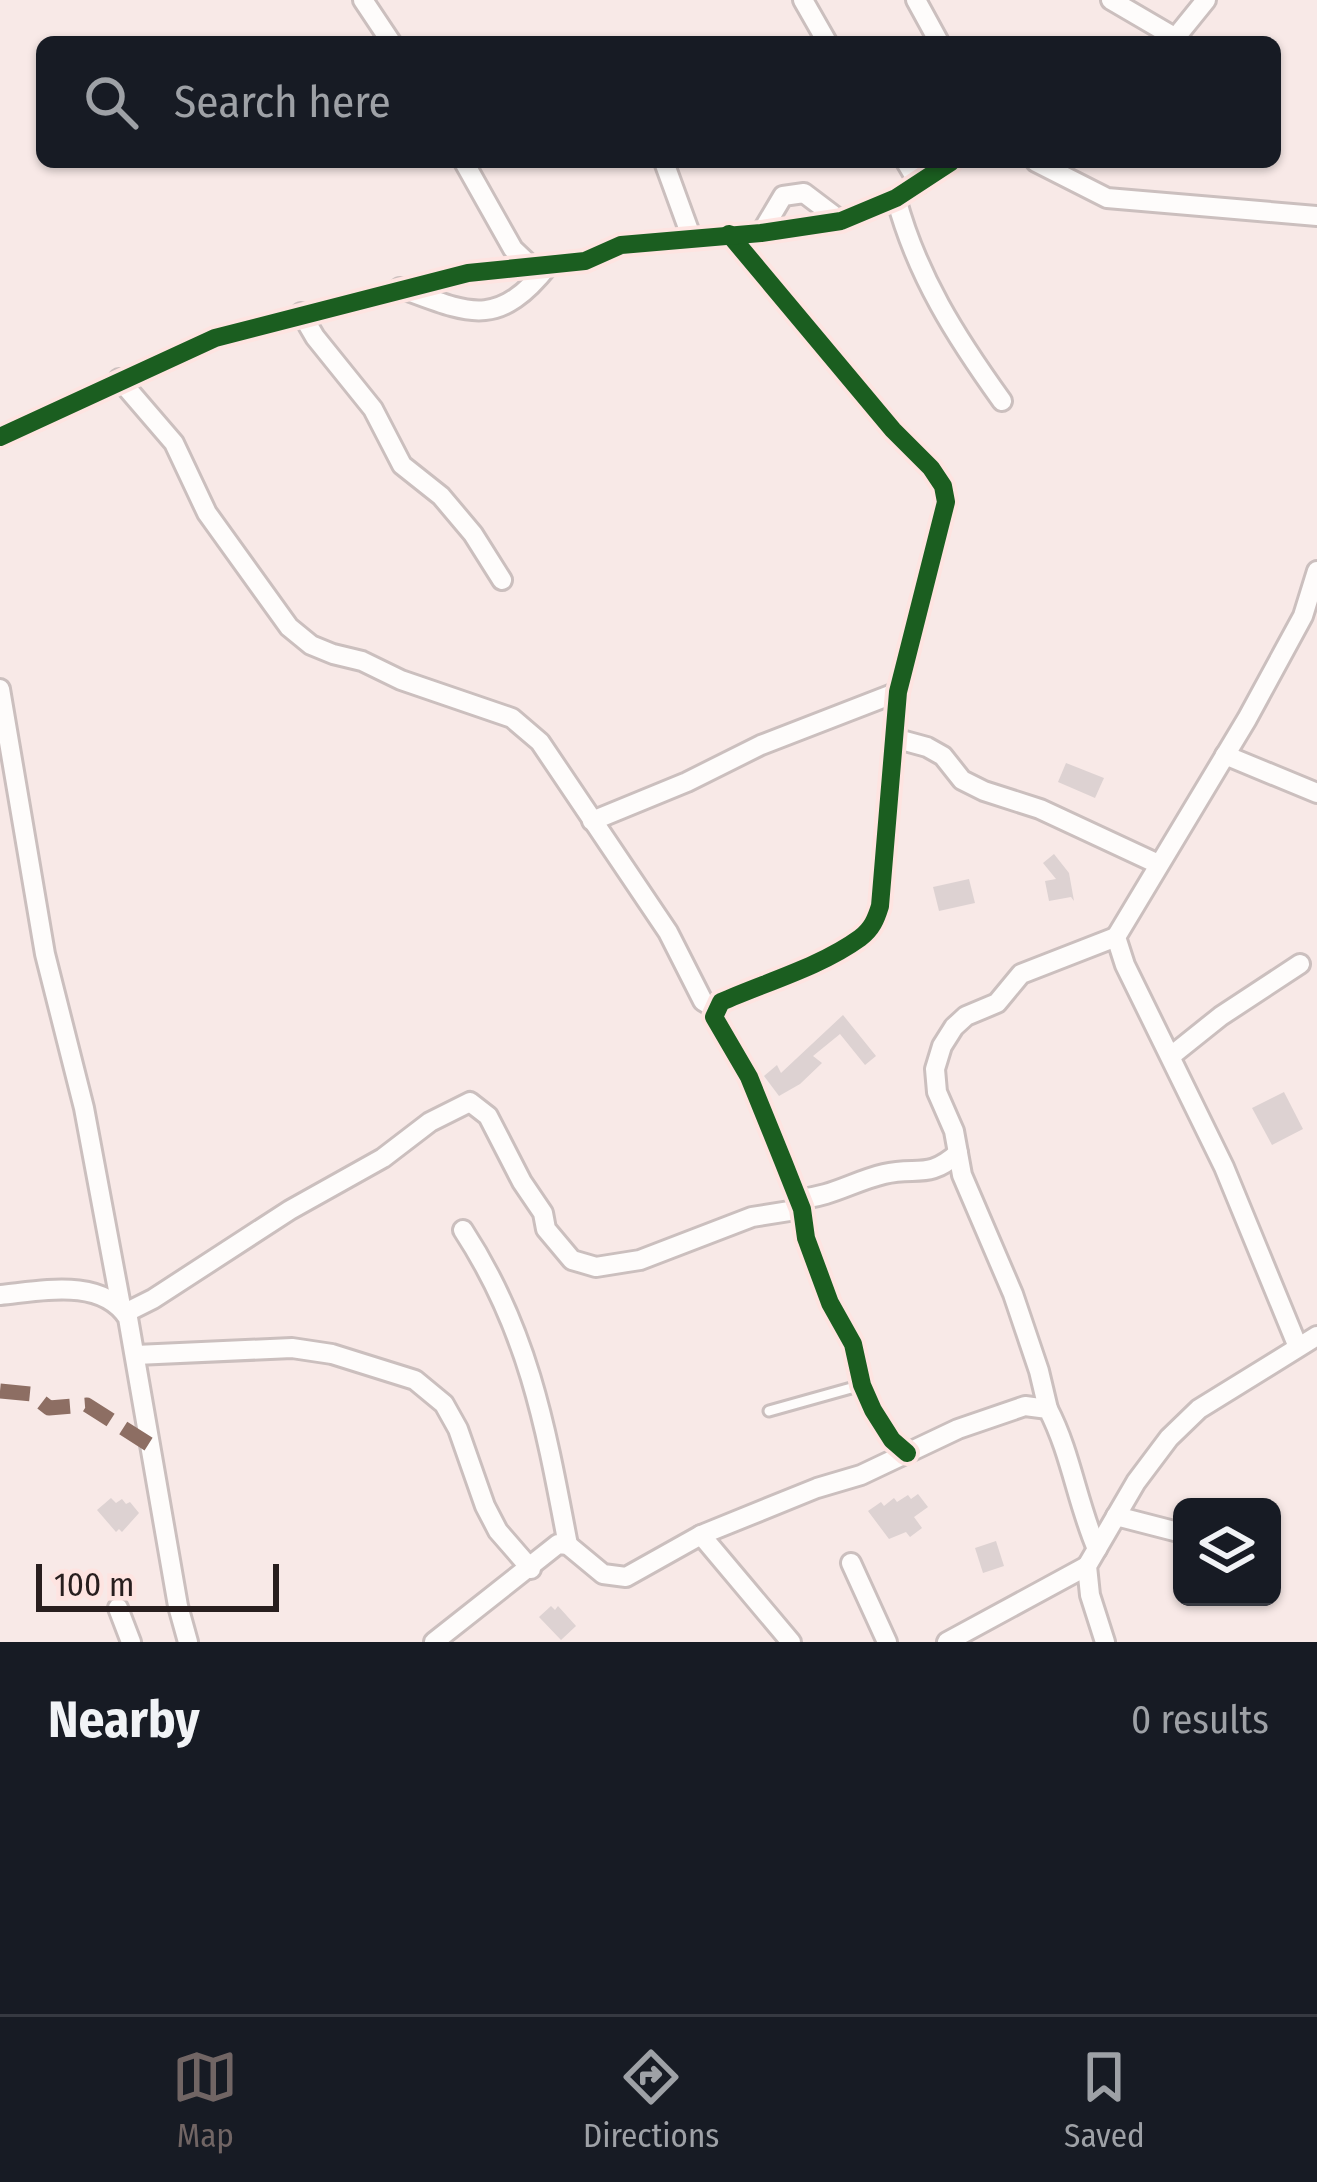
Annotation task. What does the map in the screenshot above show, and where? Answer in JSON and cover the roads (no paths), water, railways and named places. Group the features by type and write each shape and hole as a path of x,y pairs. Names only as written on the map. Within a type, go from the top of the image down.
{"street":[{"path":"363,0 387,36"},
{"path":"803,0 824,36"},
{"path":"916,0 936,36"},
{"path":"1111,0 1168,36"},
{"path":"1177,36 1206,0"},
{"path":"467,168 513,248 540,267"},
{"path":"666,168 691,236"},
{"path":"910,168 920,184"},
{"path":"0,437 215,338 301,313 468,273 585,261 621,244 761,233 842,220 896,198 943,168"},
{"path":"1071,169 1108,198 1317,216"},
{"path":"761,233 783,196 804,193 842,220"},
{"path":"896,198 928,288 956,338 1002,401"},
{"path":"729,234 943,486 943,524 898,692 880,906 873,925 849,944 721,1002 716,1009 717,1026 749,1077 800,1204 806,1238 830,1303 853,1344 862,1385 882,1427 907,1453"},
{"path":"400,287 462,312 506,306 525,295 540,267"},
{"path":"301,313 373,409 402,465 441,496 502,580"},
{"path":"118,379 174,443 206,513 289,627 311,645 333,654 512,718 558,765 668,932 703,1001 716,1009"},
{"path":"1105,1642 1090,1595 1092,1557 1066,1450 1048,1409 1026,1333 971,1204 955,1131 937,1092 935,1069 954,1028 966,1016 997,1003 1021,974 1116,937 1310,618 1317,571"},
{"path":"0,689 45,954 84,1108 136,1355 188,1642"},
{"path":"592,821 761,745 898,692"},
{"path":"894,738 943,756 962,779 984,790 1040,809 1158,864"},
{"path":"1225,755 1317,793"},
{"path":"1116,937 1125,965 1238,1197 1298,1347"},
{"path":"1171,1056 1300,964"},
{"path":"123,1310 153,1300 430,1122 470,1102 488,1116 543,1213 546,1229 572,1260 596,1267 640,1260 888,1173 928,1172 958,1153"},
{"path":"463,1230 494,1277 532,1376 568,1545 603,1574 626,1576 701,1535 817,1487 862,1475 1001,1412 1025,1406 1048,1409"},
{"path":"0,1295 65,1290 100,1294 123,1310"},
{"path":"946,1642 1092,1557 1158,1452 1199,1409 1317,1336"},
{"path":"136,1355 292,1348 332,1354 416,1380 444,1404 485,1506 531,1569"},
{"path":"1116,1516 1173,1531"},
{"path":"701,1535 790,1642"},
{"path":"434,1642 552,1548 568,1545"},
{"path":"851,1563 886,1642"},
{"path":"118,1608 131,1642"}],"lane":[{"path":"769,1411 862,1385"}]}
